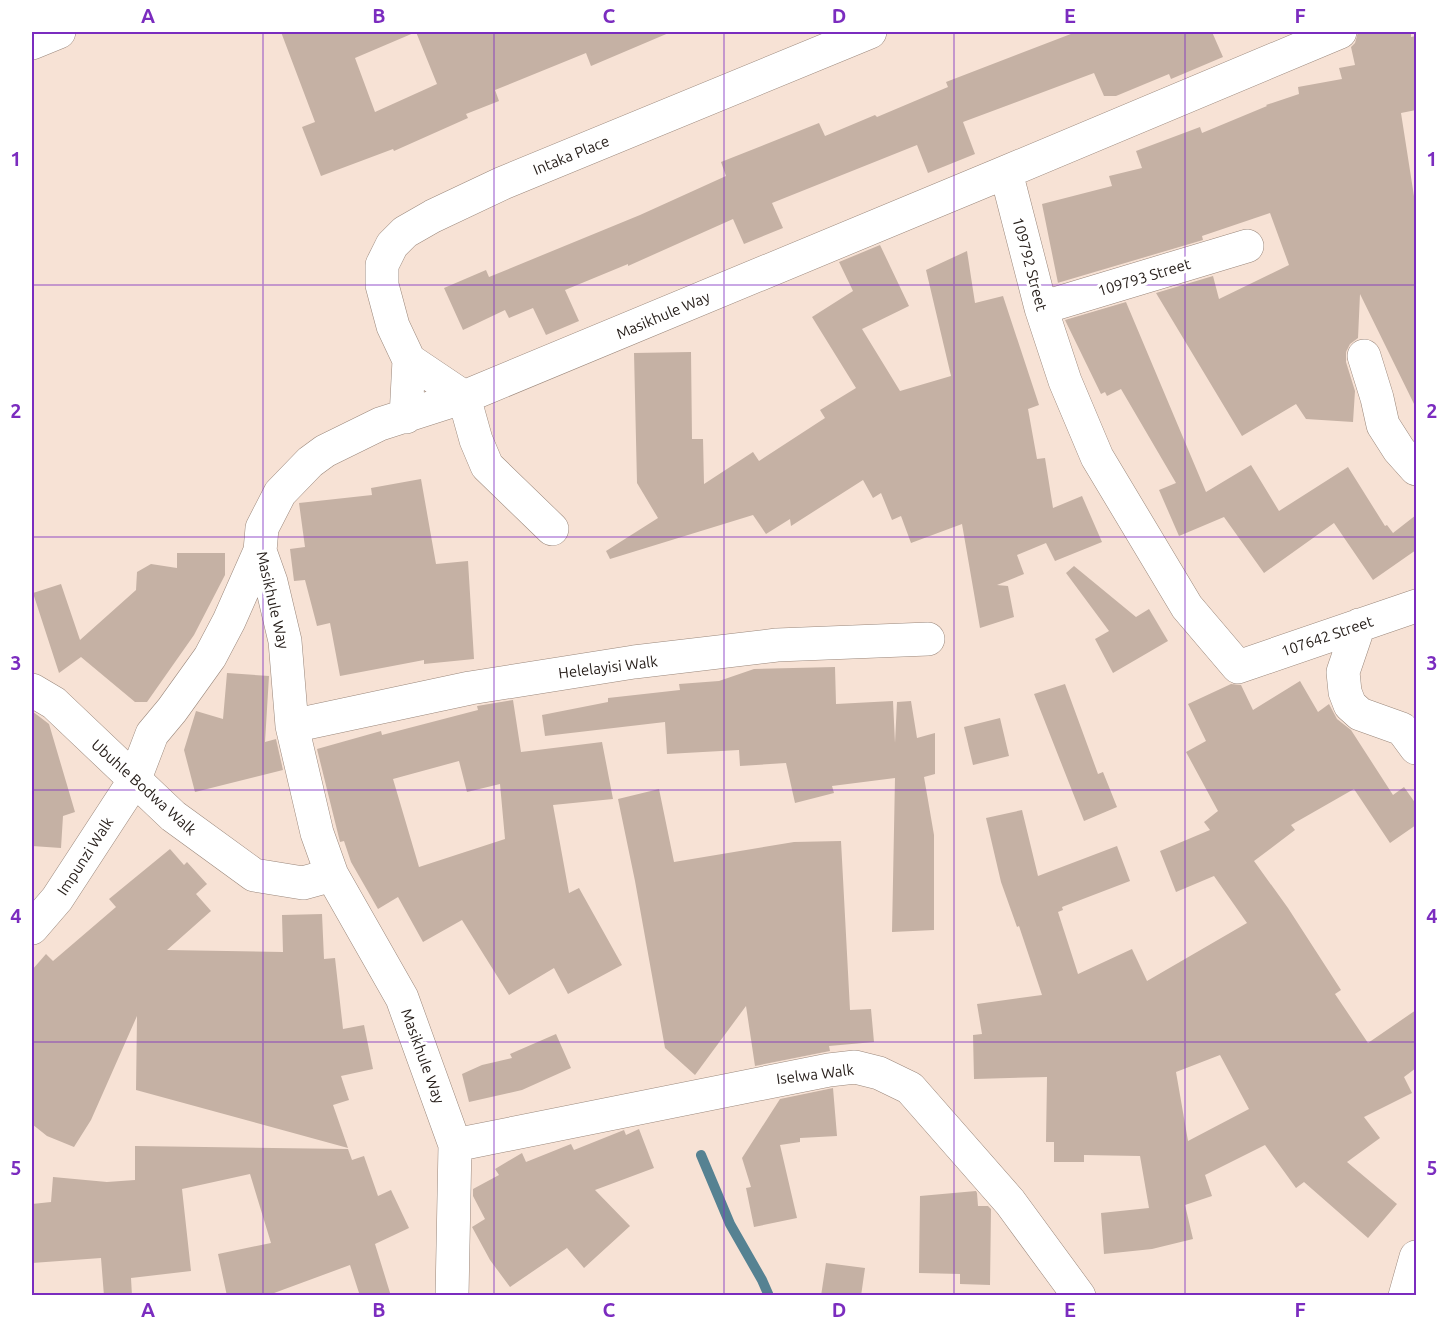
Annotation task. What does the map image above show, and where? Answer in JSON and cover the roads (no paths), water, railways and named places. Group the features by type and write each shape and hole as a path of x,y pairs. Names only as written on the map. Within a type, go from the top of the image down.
{"street":[{"path":"32,43 59,32"},
{"name":"Intaka Place","path":"406,417 409,360 393,326 382,285 382,265 392,245 405,232 432,216 503,183 870,32"},
{"path":"1006,172 1340,32"},
{"name":"109792 Street","path":"1006,172 1041,308 1065,381 1097,457 1186,607 1238,667"},
{"name":"Masikhule Way","path":"452,1296 455,1145 402,998 332,875 317,833 292,726 285,641 271,582 260,551 262,528 280,493 310,462 346,439 381,424 464,397 1006,172"},
{"name":"109793 Street","path":"1041,308 1247,246"},
{"path":"1364,356 1383,425 1399,450 1416,469"},
{"path":"409,360 464,397 476,440 487,466 552,529"},
{"name":"Impunzi Walk","path":"32,928 57,899 134,781 152,734 210,657 229,621 260,551"},
{"name":"107642 Street","path":"1238,667 1416,606"},
{"path":"1359,625 1342,672 1350,705 1360,714 1402,729 1416,748"},
{"name":"Helelayisi Walk","path":"292,726 470,688 634,662 777,645 928,639"},
{"name":"Ubuhle Bodwa Walk","path":"32,690 54,703 173,816 254,874 303,883 332,875"},
{"name":"Iselwa Walk","path":"455,1145 777,1079 855,1067 871,1071 910,1088 1010,1202 1079,1296"},
{"path":"1405,1296 1416,1257"}],"waterway":[{"path":"701,1155 730,1224 769,1296"}]}
